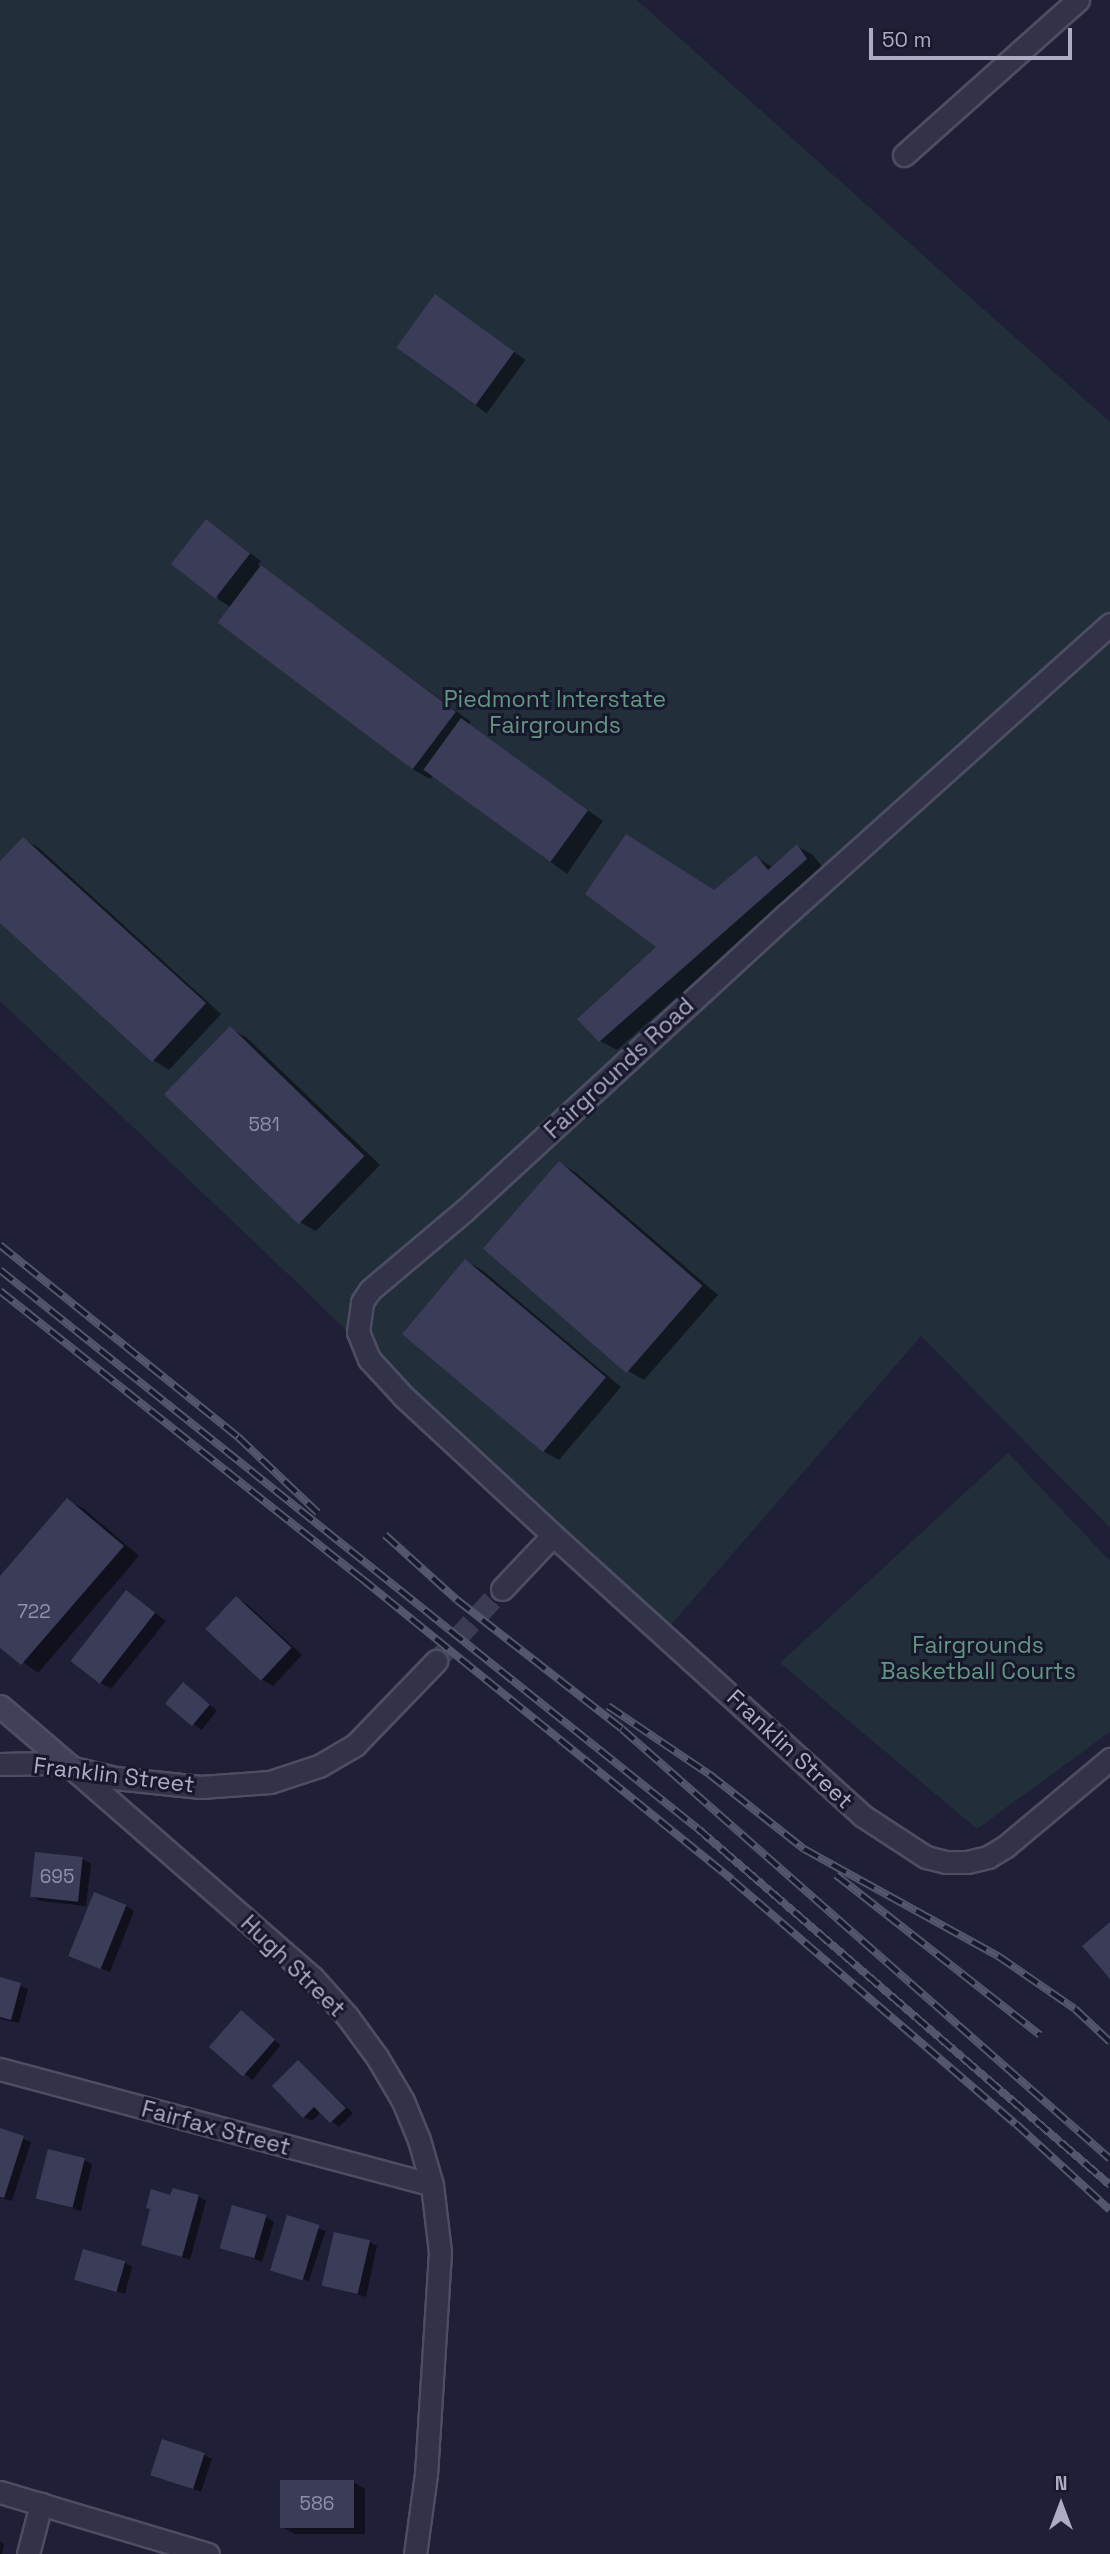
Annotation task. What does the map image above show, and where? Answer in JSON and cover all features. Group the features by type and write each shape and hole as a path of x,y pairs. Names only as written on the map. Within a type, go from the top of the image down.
{"street":[{"path":"904,155 1078,0"},
{"name":"Fairgrounds Road","path":"553,1535 403,1396 369,1359 358,1332 362,1302 370,1290 465,1210 777,923 1110,624"},
{"path":"502,1589 553,1535"},
{"name":"Franklin Street","path":"553,1535 863,1816 926,1857 946,1862 967,1862 988,1857 1006,1846 1110,1759"},
{"name":"Franklin Street","path":"0,1764 70,1766 115,1778 201,1787 244,1786 295,1775 318,1766 355,1745 436,1661"},
{"path":"0,1706 70,1766"},
{"name":"Hugh Street","path":"70,1766 313,1978 347,2016 377,2057 403,2101 419,2140 432,2185 440,2252 426,2474 415,2554"},
{"name":"Fairfax Street","path":"0,2069 432,2185"},
{"path":"0,2492 208,2554"},
{"path":"28,2554 41,2504"}],"green space":[{"name":"Piedmont Interstate Fairgrounds","path":"0,0 637,0 1110,422 1110,1528 921,1336 664,1633 553,1535 306,1291 0,1001"},
{"name":"Fairgrounds Basketball Courts","path":"1008,1453 1110,1561 1110,1732 977,1829 780,1663"}],"building":[{"path":"435,294 514,352 475,405 396,347"},
{"path":"206,519 250,553 215,598 171,564"},
{"path":"261,565 456,712 413,769 218,623"},
{"path":"461,718 588,810 550,862 423,770"},
{"path":"626,834 714,890 756,855 768,870 797,844 807,859 599,1042 577,1019 656,947 585,894"},
{"path":"23,837 206,1003 152,1062 0,923 0,861"},
{"path":"230,1026 365,1156 299,1224 164,1094"},
{"path":"559,1161 702,1286 626,1373 483,1249"},
{"path":"465,1259 606,1377 543,1452 402,1334"},
{"path":"67,1498 124,1546 21,1665 0,1648 0,1576"},
{"path":"126,1590 155,1613 100,1684 71,1661"},
{"path":"236,1596 292,1648 261,1681 205,1629"},
{"path":"183,1682 210,1704 192,1726 165,1703"},
{"path":"35,1852 83,1857 78,1902 30,1897"},
{"path":"94,1892 126,1905 101,1969 68,1956"},
{"path":"1110,1922 1110,1979 1082,1946"},
{"path":"0,1977 21,1983 11,2020 0,2017"},
{"path":"241,2010 275,2040 243,2077 209,2047"},
{"path":"298,2060 346,2108 330,2123 314,2107 303,2118 272,2086"},
{"path":"0,2128 24,2136 4,2198 0,2197"},
{"path":"48,2149 85,2158 73,2208 36,2198"},
{"path":"173,2188 199,2195 182,2257 141,2245 150,2209 146,2208 151,2189 170,2195"},
{"path":"232,2205 267,2215 254,2258 220,2248"},
{"path":"287,2215 320,2225 303,2280 270,2270"},
{"path":"334,2232 370,2240 358,2294 322,2286"},
{"path":"83,2249 125,2261 116,2292 74,2280"},
{"path":"162,2439 205,2453 193,2489 150,2475"},
{"path":"280,2480 354,2480 354,2528 280,2528"}],"tunnel":[{"path":"436,1661 502,1589"}],"railway":[{"path":"0,1245 238,1437 318,1513"},
{"path":"0,1270 697,1828 1110,2185"},
{"path":"0,1291 361,1578 732,1880 1016,2124 1110,2210"},
{"path":"385,1535 457,1600 622,1729 1110,2159"},
{"path":"608,1706 709,1774 804,1849 998,1956 1075,2009 1110,2042"},
{"path":"836,1875 1040,2035"}]}
